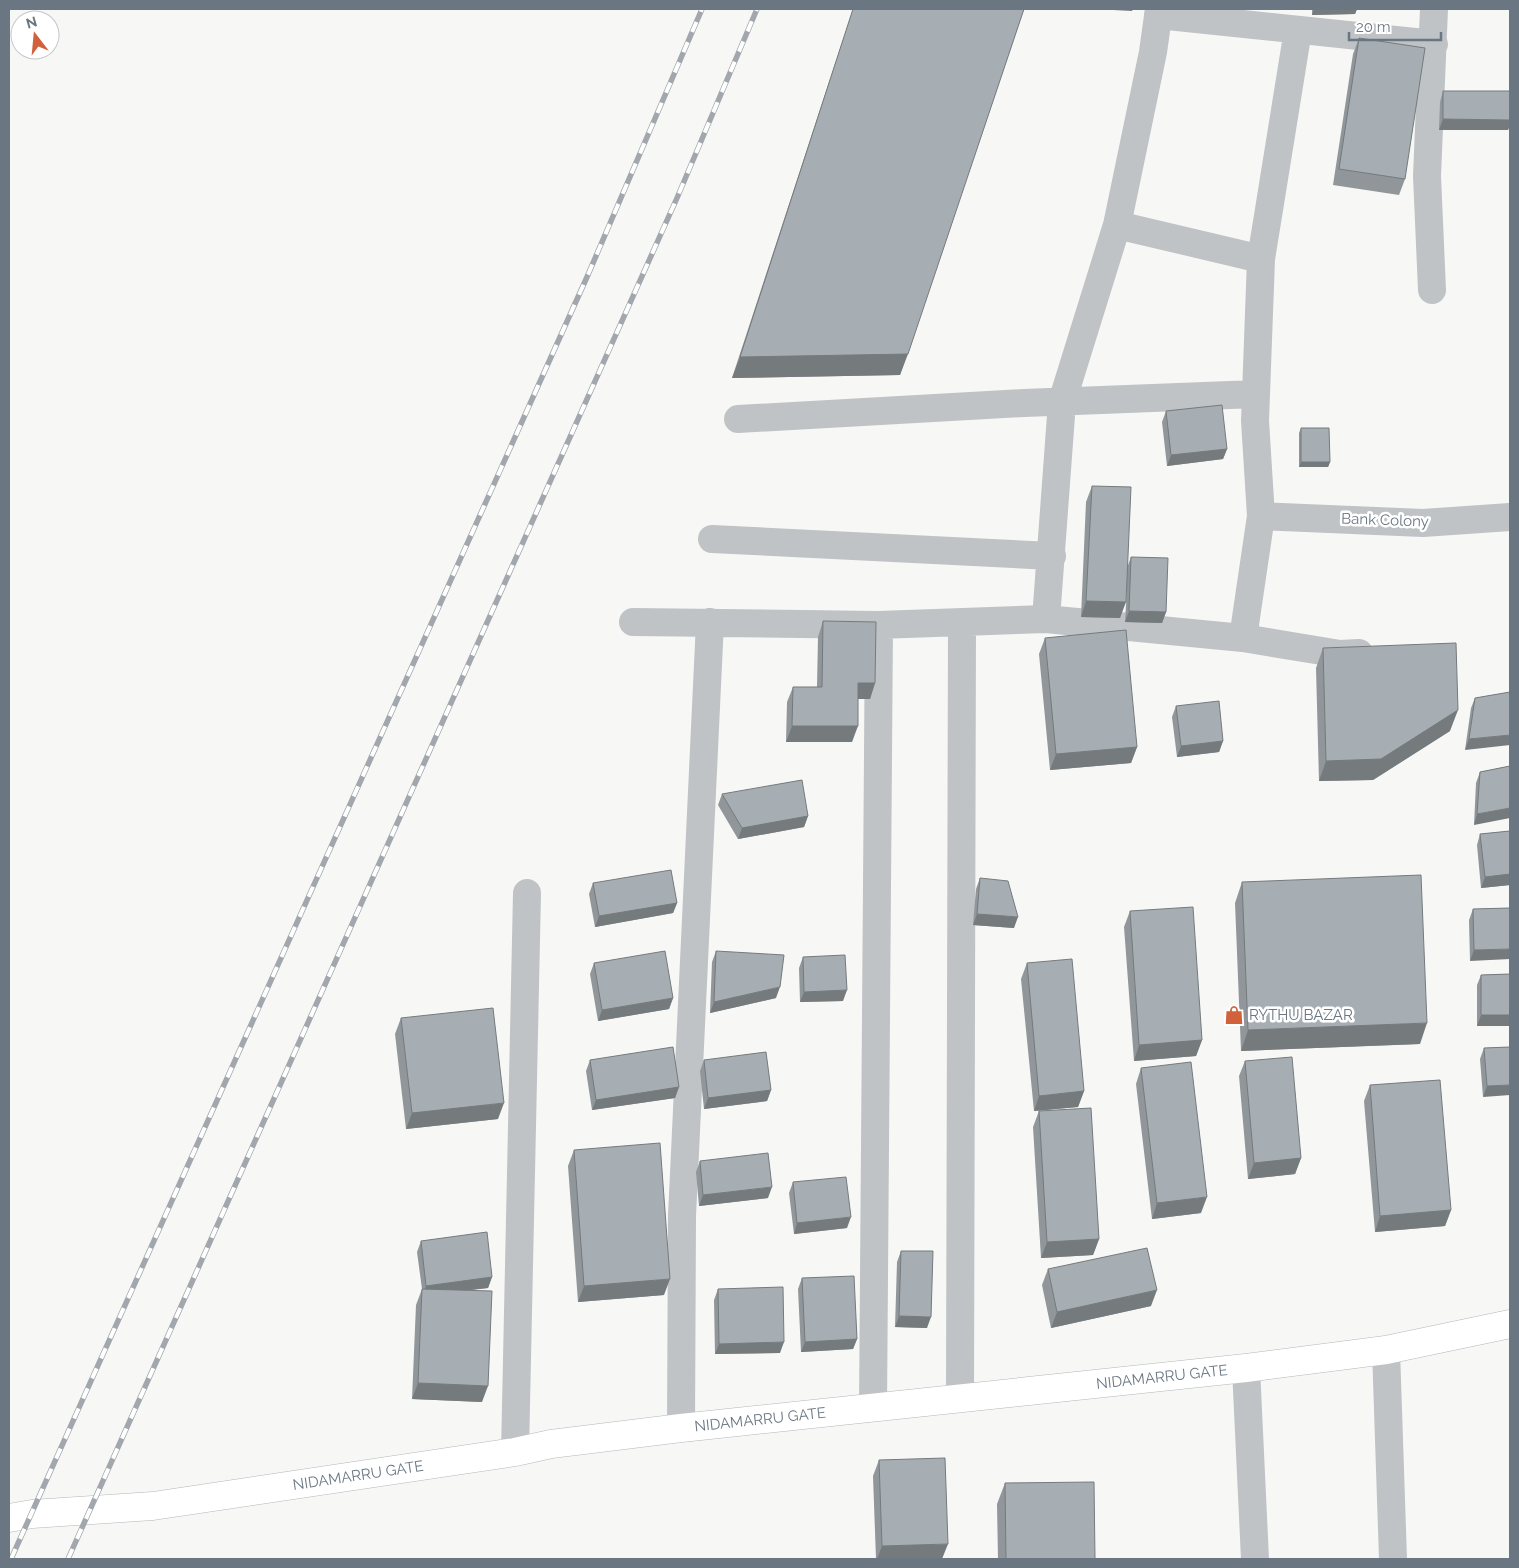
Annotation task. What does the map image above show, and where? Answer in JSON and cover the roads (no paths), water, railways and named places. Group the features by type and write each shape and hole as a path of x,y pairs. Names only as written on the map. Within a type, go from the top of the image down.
{"main road":[{"name":"NIDAMARRU GATE","path":"9,1518 32,1514 153,1506 515,1452 551,1444 681,1428 1246,1368 1386,1350 1510,1324"}],"street":[{"path":"1432,290 1427,176 1434,9"},
{"path":"1046,619 1062,402 1117,225 1159,12 1298,30 1434,44"},
{"path":"1243,638 1260,516 1255,421 1261,259 1298,30"},
{"path":"1117,225 1261,259"},
{"path":"738,419 1256,394"},
{"name":"Bank Colony","path":"1260,516 1423,523 1510,517"},
{"path":"712,539 1052,556"},
{"path":"633,622 879,625 1046,619 1243,638 1340,654 1389,653"},
{"path":"681,1428 682,1216 710,622"},
{"path":"960,1397 962,623"},
{"path":"874,1407 879,625"},
{"path":"515,1452 527,894"},
{"path":"1386,1350 1393,1559"},
{"path":"1246,1368 1255,1559"}],"railway":[{"path":"11,1559 587,277 702,9"},
{"path":"68,1559 677,198 757,9"}],"place":[{"name":"RYTHU BAZAR","path":"1234,1015"}]}
